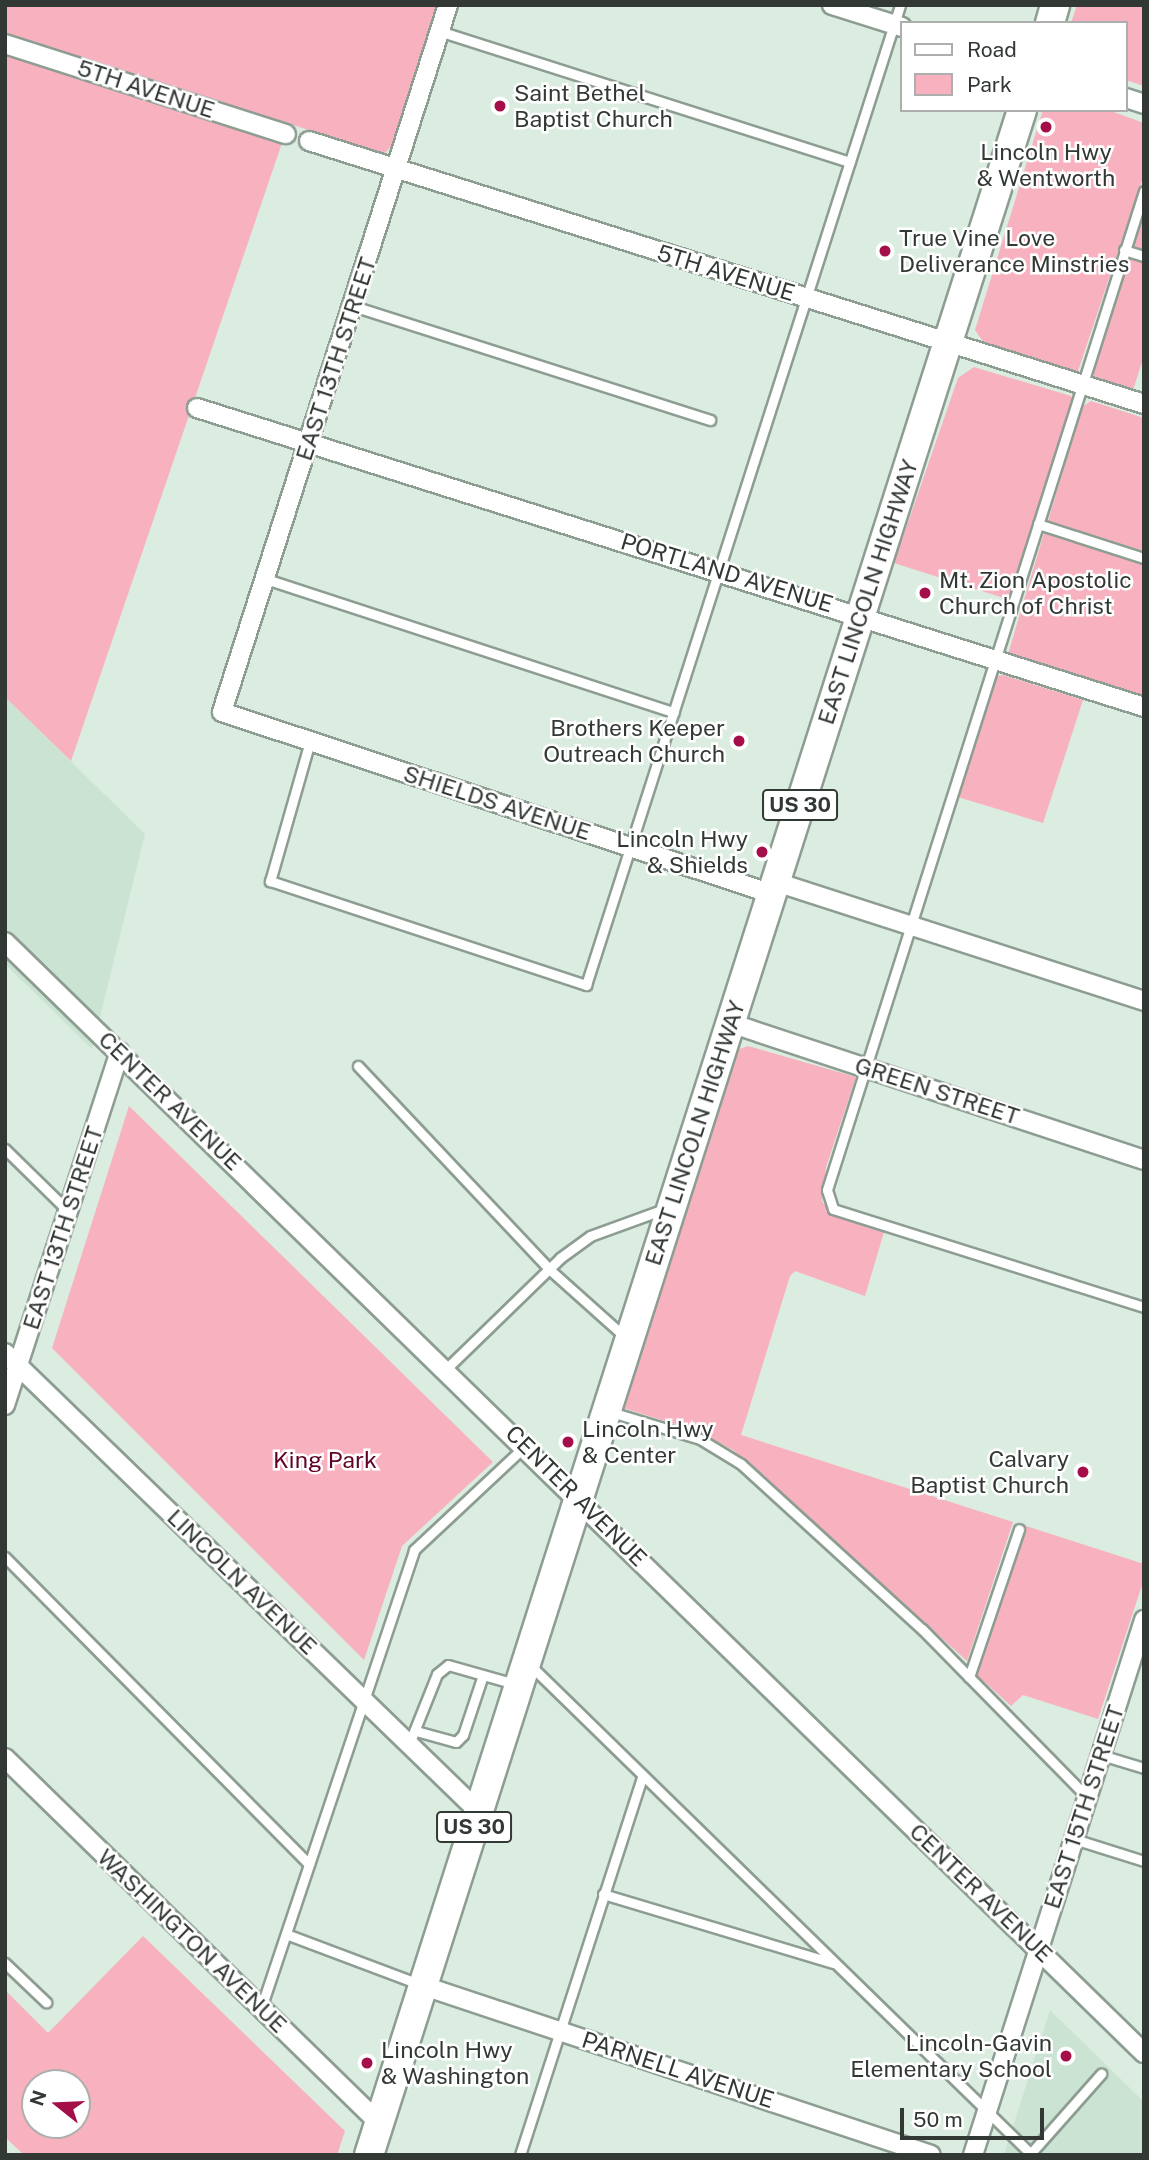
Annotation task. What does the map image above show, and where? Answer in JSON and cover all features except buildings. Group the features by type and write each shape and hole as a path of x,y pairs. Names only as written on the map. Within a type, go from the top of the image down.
{"main road":[{"name":"EAST LINCOLN HIGHWAY","path":"369,2155 1021,112"}],"street":[{"name":"EAST 13TH STREET","path":"222,712 448,5"},
{"path":"832,5 898,26"},
{"name":"5TH AVENUE","path":"5,44 286,134"},
{"name":"5TH AVENUE","path":"309,141 1144,404"},
{"name":"PORTLAND AVENUE","path":"197,408 720,570 1144,707"},
{"name":"SHIELDS AVENUE","path":"222,712 631,848 912,926 1144,1001"},
{"name":"CENTER AVENUE","path":"5,942 525,1446 1144,2053"},
{"name":"GREEN STREET","path":"730,1023 1144,1160"},
{"name":"EAST 13TH STREET","path":"5,1405 12,1359 68,1211 120,1052"},
{"name":"LINCOLN AVENUE","path":"12,1359 364,1700 413,1737 479,1812"},
{"name":"EAST 15TH STREET","path":"973,2155 1144,1620"},
{"name":"WASHINGTON AVENUE","path":"5,1758 379,2123"},
{"name":"PARNELL AVENUE","path":"424,1986 931,2155"}],"lane":[{"path":"310,741 270,880 586,985 850,162 898,26 900,5"},
{"path":"439,31 850,162"},
{"path":"1144,191 827,1190 833,1209 1144,1307"},
{"path":"1124,250 1144,256"},
{"path":"353,306 710,420"},
{"path":"1038,524 1144,558"},
{"path":"266,579 674,712"},
{"path":"358,1066 549,1269 629,1340"},
{"path":"5,1149 68,1211"},
{"path":"446,1369 549,1269 590,1236 672,1207"},
{"path":"607,1410 700,1439 741,1464 969,1677 1087,1797"},
{"path":"261,2008 414,1550 525,1446"},
{"path":"969,1677 1019,1529"},
{"path":"5,1557 309,1864"},
{"path":"483,1675 463,1735 456,1742 413,1737 442,1670 449,1665 483,1675 523,1673 643,1775 1031,2154 1101,2074"},
{"path":"1101,1755 1144,1768"},
{"path":"520,2155 558,2030 643,1775"},
{"path":"1074,1839 1144,1861"},
{"path":"603,1894 837,1964"},
{"path":"286,1934 424,1986"},
{"path":"5,1963 46,2002"}],"shaded area":[{"path":"5,697 145,834 92,1049 5,964"},
{"name":"Lincoln-Gavin Elementary School","path":"1050,2010 1144,2102 1144,2155 1004,2155"}],"green space":[{"path":"5,5 436,5 392,145 384,154 5,33"},
{"path":"1077,5 1144,5 1144,86 1128,81 1128,21 1072,21"},
{"path":"5,53 282,143 71,761 5,697"},
{"path":"1042,112 1114,112 1144,123 1144,174 1077,374 984,343 975,330"},
{"path":"1144,212 1144,250 1132,247"},
{"path":"1130,256 1144,261 1144,356 1133,390 1097,379 1092,373"},
{"path":"974,367 1071,396 1073,401 1010,600 894,563 958,378"},
{"path":"1091,401 1144,418 1144,551 1048,521 1082,407"},
{"path":"1044,533 1144,564 1144,698 1008,654"},
{"path":"1003,675 1083,700 1043,823 958,797 997,676"},
{"path":"748,1046 856,1077 826,1167 822,1201 833,1216 884,1232 865,1296 795,1271 790,1276 741,1435 1013,1522 967,1661 733,1450 697,1431 623,1408 737,1050"},
{"name":"King Park","path":"129,1106 493,1462 402,1546 364,1660 52,1348"},
{"path":"1026,1526 1144,1564 1144,1579 1098,1719 1023,1695 1011,1706 977,1675"},
{"path":"143,1936 345,2131 337,2155 24,2155 5,2137 5,1990 48,2033"}],"place":[{"name":"Saint Bethel Baptist Church","path":"500,106"},
{"name":"Lincoln Hwy & Wentworth","path":"1046,127"},
{"name":"True Vine Love Deliverance Minstries","path":"885,251"},
{"name":"Mt. Zion Apostolic Church of Christ","path":"925,593"},
{"name":"Brothers Keeper Outreach Church","path":"739,741"},
{"name":"Lincoln Hwy & Shields","path":"762,852"},
{"name":"Lincoln Hwy & Center","path":"568,1442"},
{"name":"Calvary Baptist Church","path":"1083,1472"},
{"name":"Lincoln-Gavin Elementary School","path":"1066,2056"},
{"name":"Lincoln Hwy & Washington","path":"367,2063"}]}
